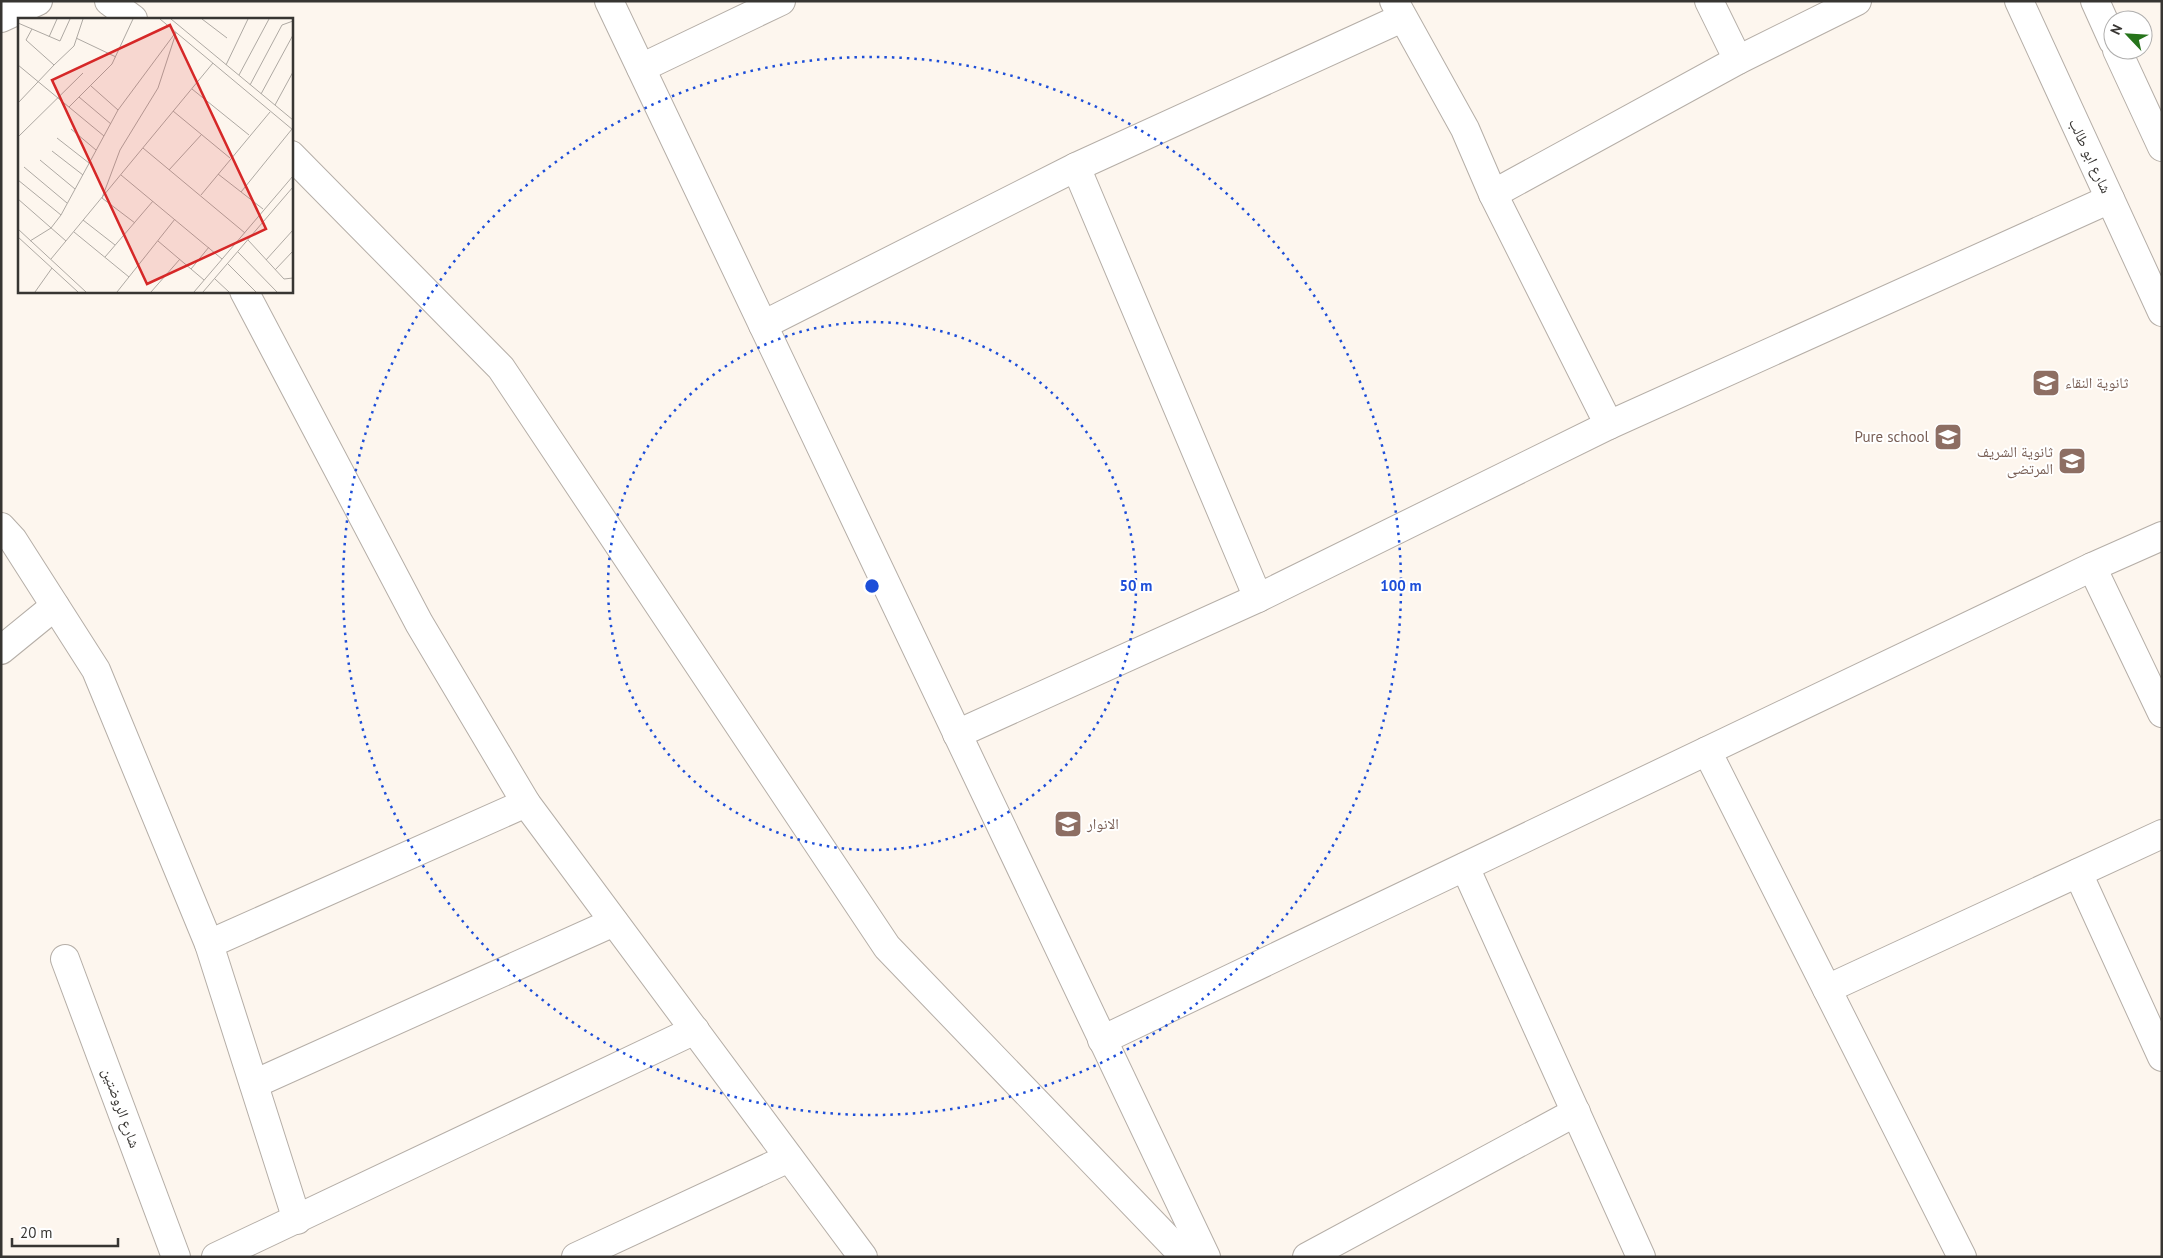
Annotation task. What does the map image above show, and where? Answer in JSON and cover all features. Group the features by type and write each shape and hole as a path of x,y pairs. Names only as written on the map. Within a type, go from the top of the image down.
{"street":[{"path":"1,18 38,1"},
{"path":"92,1 100,18"},
{"path":"109,1 132,18"},
{"path":"609,1 1206,1257"},
{"path":"641,68 781,1"},
{"path":"1709,1 1738,60"},
{"path":"1493,194 1738,60 1857,1"},
{"name":"شارع ابو طالب","path":"2019,1 2162,312"},
{"path":"2095,1 2103,19"},
{"path":"763,325 1076,167 1398,10 1465,129 1493,194 1609,424"},
{"path":"2122,60 2162,146"},
{"path":"292,156 501,368 887,947 1185,1257"},
{"path":"1076,167 1258,598"},
{"path":"957,734 1258,598 1609,424 2110,199"},
{"path":"245,292 419,623 526,803 863,1257"},
{"path":"1,527 13,540 96,670 209,944 297,1220"},
{"path":"1102,1040 2092,566 2162,536"},
{"path":"2092,566 2162,712"},
{"path":"1,650 56,606"},
{"path":"1708,751 1962,1257"},
{"path":"209,944 526,803"},
{"path":"1827,989 2162,834"},
{"path":"1465,867 1641,1257"},
{"path":"2078,873 2162,1057"},
{"path":"254,1084 614,922"},
{"name":"شارع الروضتين","path":"65,959 176,1257"},
{"path":"216,1257 695,1030"},
{"path":"1307,1257 1576,1112"},
{"path":"576,1257 789,1158"}],"place":[{"name":"ثانوية النقاء","path":"2046,383"},
{"name":"Pure school","path":"1948,437"},
{"name":"ثانوية الشريف المرتضى","path":"2072,461"},
{"name":"الانوار","path":"1068,824"}]}
